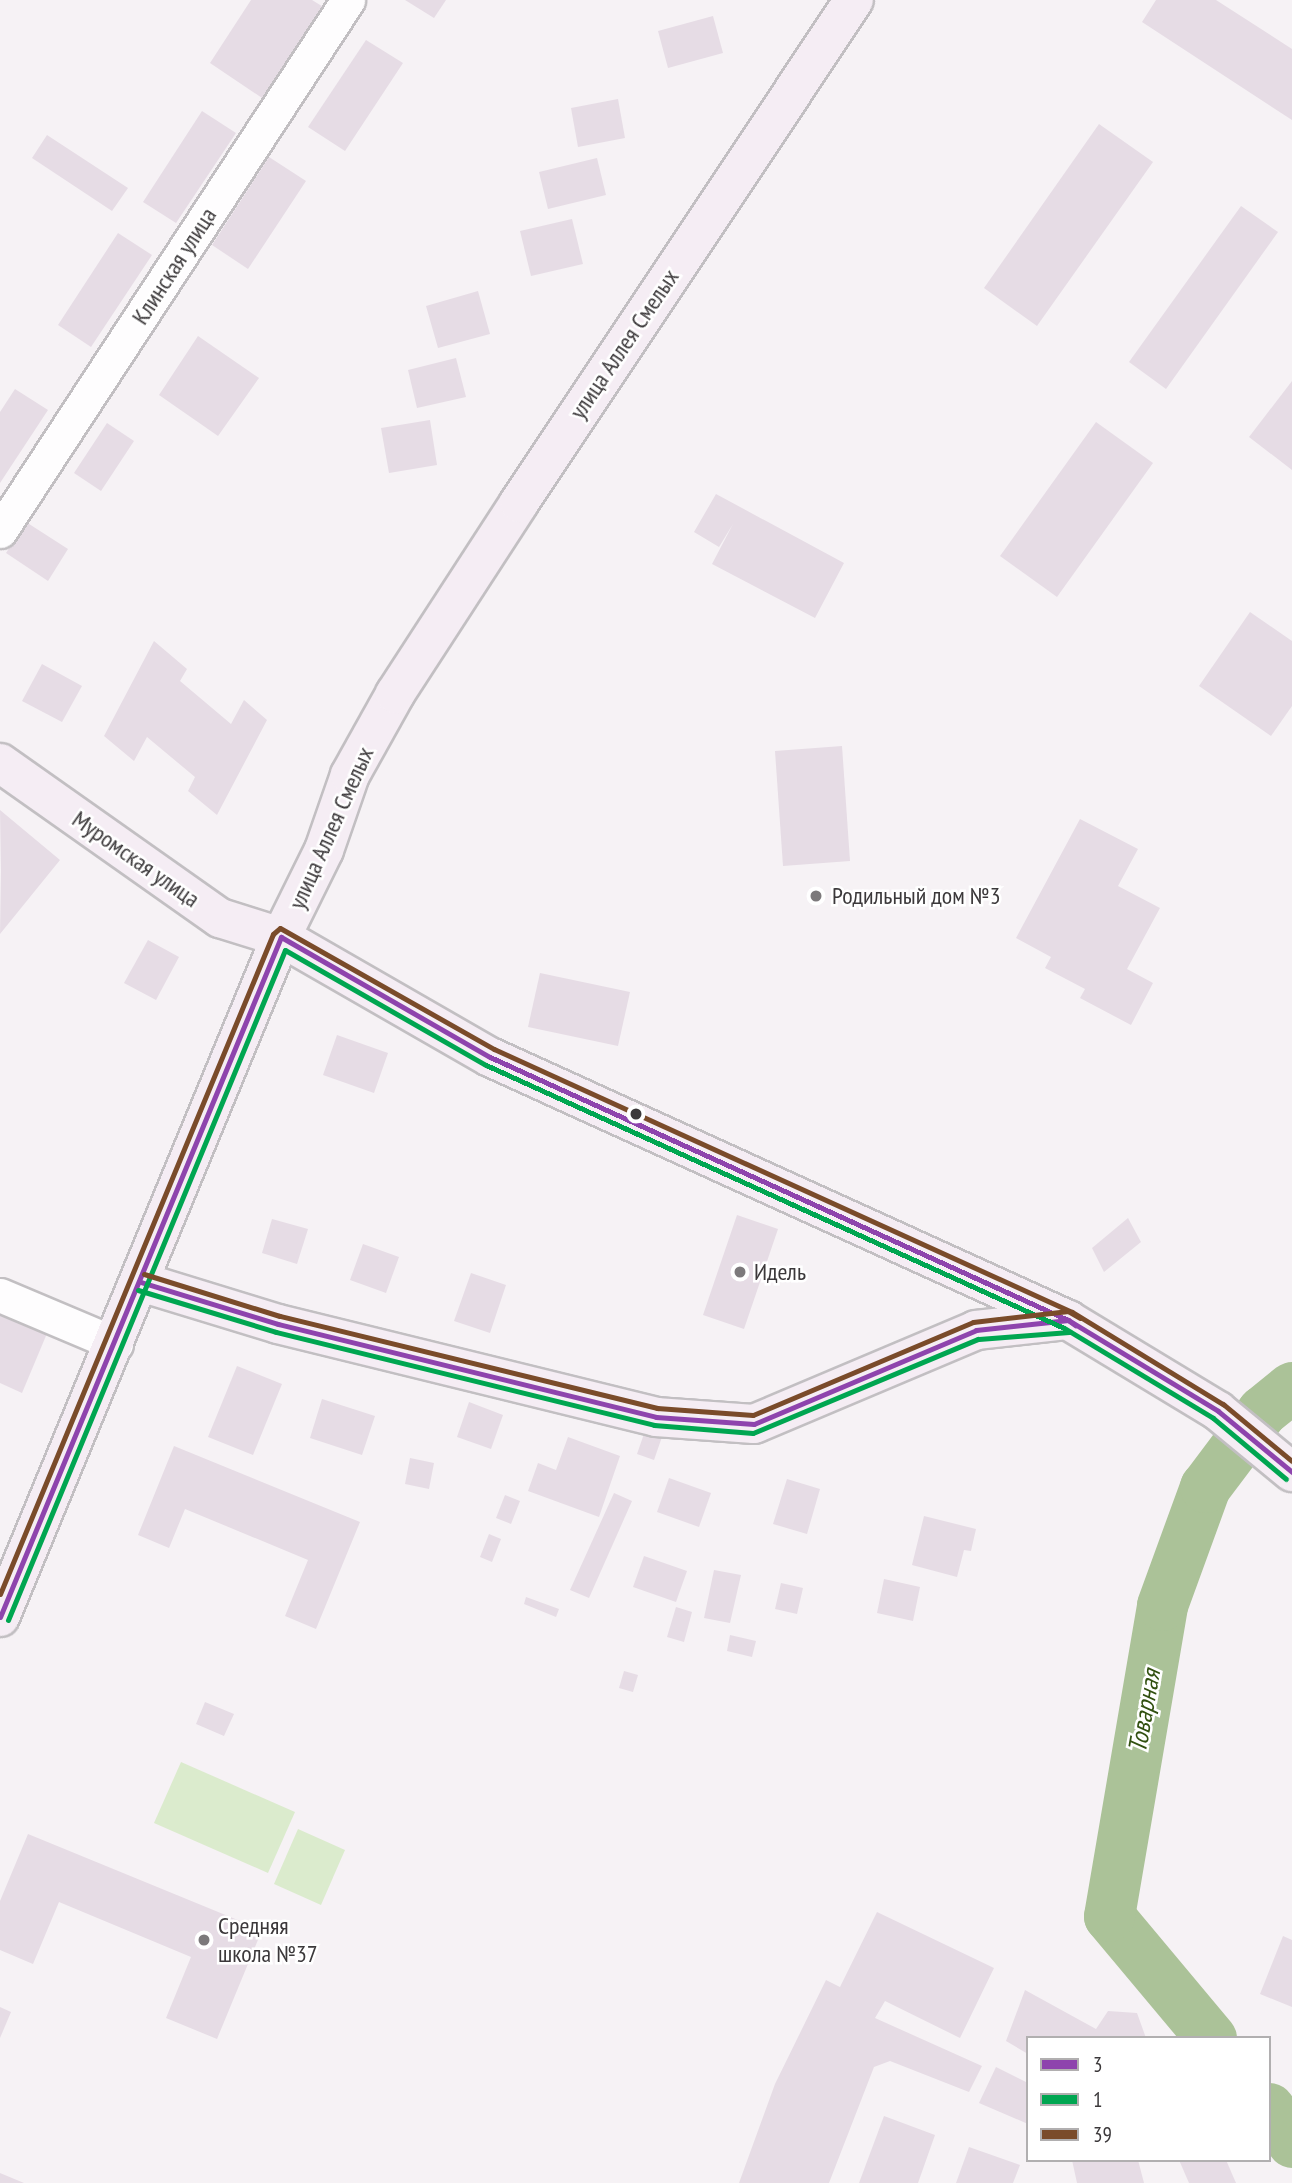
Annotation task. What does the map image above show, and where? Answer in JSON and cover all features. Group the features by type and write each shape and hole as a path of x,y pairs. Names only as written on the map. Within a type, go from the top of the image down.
{"main road":[{"name":"улица Аллея Смелых","path":"0,1617 116,1343 281,937 324,850 350,775 395,694 854,0"},
{"name":"Муромская улица","path":"0,763 220,918 281,937 490,1057 1068,1320 1218,1411 1287,1467"},
{"path":"968,1274 984,1298 985,1315 976,1330"},
{"path":"141,1282 278,1324 656,1417 754,1424 976,1330 1068,1320"}],"street":[{"name":"Клинская улица","path":"0,531 348,0"},
{"path":"0,1295 116,1343"}],"green space":[{"path":"181,1762 295,1812 268,1873 154,1823"},
{"path":"298,1829 345,1850 321,1905 274,1884"}],"building":[{"path":"251,0 312,0 325,8 265,100 210,63"},
{"path":"405,0 446,0 434,18"},
{"path":"1156,0 1216,0 1292,49 1292,120 1142,22"},
{"path":"713,16 723,53 668,68 658,31"},
{"path":"366,40 403,63 345,151 308,127"},
{"path":"618,99 625,138 578,147 571,108"},
{"path":"202,111 236,133 176,223 143,202"},
{"path":"1099,124 1153,162 1037,326 984,288"},
{"path":"47,135 128,188 112,211 32,158"},
{"path":"269,157 306,181 248,269 212,245"},
{"path":"597,158 606,195 548,209 539,172"},
{"path":"1241,206 1278,232 1166,389 1129,362"},
{"path":"572,219 583,264 531,276 520,231"},
{"path":"118,233 152,255 91,347 58,325"},
{"path":"478,291 490,334 438,348 426,306"},
{"path":"198,336 259,378 218,436 159,395"},
{"path":"456,358 466,397 417,408 408,370"},
{"path":"1292,381 1292,470 1249,437"},
{"path":"15,389 48,410 0,483 0,412"},
{"path":"430,420 437,465 389,473 381,428"},
{"path":"1096,422 1153,463 1057,597 1000,556"},
{"path":"107,423 134,441 101,491 74,473"},
{"path":"716,494 844,563 815,618 712,564 733,524 719,547 694,532"},
{"path":"26,522 68,549 48,581 6,553"},
{"path":"1250,612 1292,641 1292,706 1271,736 1199,686"},
{"path":"154,641 187,669 180,681 231,724 244,700 267,720 217,815 188,791 195,777 147,737 134,761 104,736"},
{"path":"42,664 82,686 62,722 22,701"},
{"path":"842,746 850,861 783,866 775,751"},
{"path":"0,810 60,860 0,934 1,871"},
{"path":"1080,819 1138,849 1118,886 1160,908 1127,969 1153,983 1131,1025 1080,998 1085,989 1045,968 1051,957 1016,938"},
{"path":"148,940 179,957 156,1000 124,983"},
{"path":"540,973 630,992 618,1046 528,1027"},
{"path":"337,1035 388,1053 374,1093 323,1075"},
{"name":"Идель","path":"737,1215 778,1229 744,1329 703,1315"},
{"path":"1128,1218 1141,1242 1104,1272 1092,1248"},
{"path":"272,1219 308,1229 297,1264 262,1253"},
{"path":"363,1244 399,1257 386,1293 350,1280"},
{"path":"471,1273 506,1285 490,1333 454,1321"},
{"path":"0,1312 48,1331 22,1393 0,1383"},
{"path":"237,1366 282,1384 253,1455 208,1437"},
{"path":"322,1399 375,1416 362,1455 310,1438"},
{"path":"469,1402 503,1415 491,1449 457,1437"},
{"path":"646,1428 663,1434 654,1460 637,1454"},
{"path":"568,1437 620,1456 599,1517 528,1491 538,1463 556,1470"},
{"path":"174,1446 360,1522 316,1629 285,1616 308,1560 185,1509 169,1548 138,1535"},
{"path":"410,1458 434,1463 429,1489 405,1484"},
{"path":"669,1478 711,1493 699,1527 657,1512"},
{"path":"787,1479 820,1489 807,1534 773,1524"},
{"path":"614,1493 632,1501 589,1598 570,1590"},
{"path":"505,1495 520,1501 511,1524 496,1518"},
{"path":"924,1516 976,1529 971,1551 964,1550 957,1577 912,1565"},
{"path":"489,1534 501,1539 492,1562 480,1557"},
{"path":"644,1556 687,1571 676,1602 633,1587"},
{"path":"714,1570 741,1575 730,1623 704,1618"},
{"path":"884,1579 920,1587 913,1621 877,1613"},
{"path":"781,1583 803,1588 797,1614 775,1609"},
{"path":"526,1597 559,1609 556,1617 524,1604"},
{"path":"676,1607 692,1612 684,1642 667,1637"},
{"path":"730,1635 756,1641 752,1657 727,1651"},
{"path":"624,1671 638,1675 633,1692 619,1688"},
{"path":"205,1702 234,1714 224,1736 196,1724"},
{"name":"Средняя школа №37","path":"28,1834 262,1930 217,2039 166,2018 191,1957 59,1902 33,1964 0,1950 0,1901"},
{"path":"877,1912 994,1968 960,2038 885,2001 875,2018 982,2066 969,2092 890,2061 874,2067 829,2183 739,2183 775,2084 826,1980 840,1987"},
{"path":"1283,1936 1292,1940 1292,2007 1260,1994"},
{"path":"1025,1990 1096,2029 1108,2011 1137,2013 1145,2036 1026,2036 1026,2053 1006,2041"},
{"path":"0,2007 11,2012 0,2038"},
{"path":"996,2067 1026,2082 1026,2123 979,2103"},
{"path":"884,2116 935,2135 918,2183 859,2183"},
{"path":"969,2147 1020,2165 1013,2183 956,2183"},
{"path":"1072,2162 1139,2162 1144,2183 1077,2183"},
{"path":"1180,2162 1227,2162 1236,2183 1189,2183"},
{"path":"0,2173 24,2183 0,2183"}],"waterway":[{"name":"Товарная","path":"1209,2036 1109,1916 1162,1605 1205,1487 1262,1411 1292,1387"},
{"name":"Товарная","path":"1271,2111 1292,2142"}],"transit line":[{"name":"39","path":"0,1594 273,934 280,928 494,1049 1072,1312 1223,1404 1292,1461"},
{"name":"3","path":"0,1617 281,937 490,1057 1068,1320 1218,1411 1292,1472"},
{"name":"1","path":"8,1620 285,950 486,1065 1064,1328 1213,1418 1286,1479"},
{"name":"39","path":"144,1274 280,1316 657,1408 753,1415 973,1322 1068,1311 1080,1318"},
{"name":"3","path":"141,1282 278,1324 656,1417 754,1424 976,1330 1068,1320 1075,1325"},
{"name":"1","path":"138,1290 276,1332 654,1425 753,1433 978,1339 1070,1332"}],"place":[{"name":"Родильный дом №3","path":"816,896"},
{"name":"Идель","path":"740,1272"},
{"name":"Средняя школа №37","path":"204,1940"}]}
